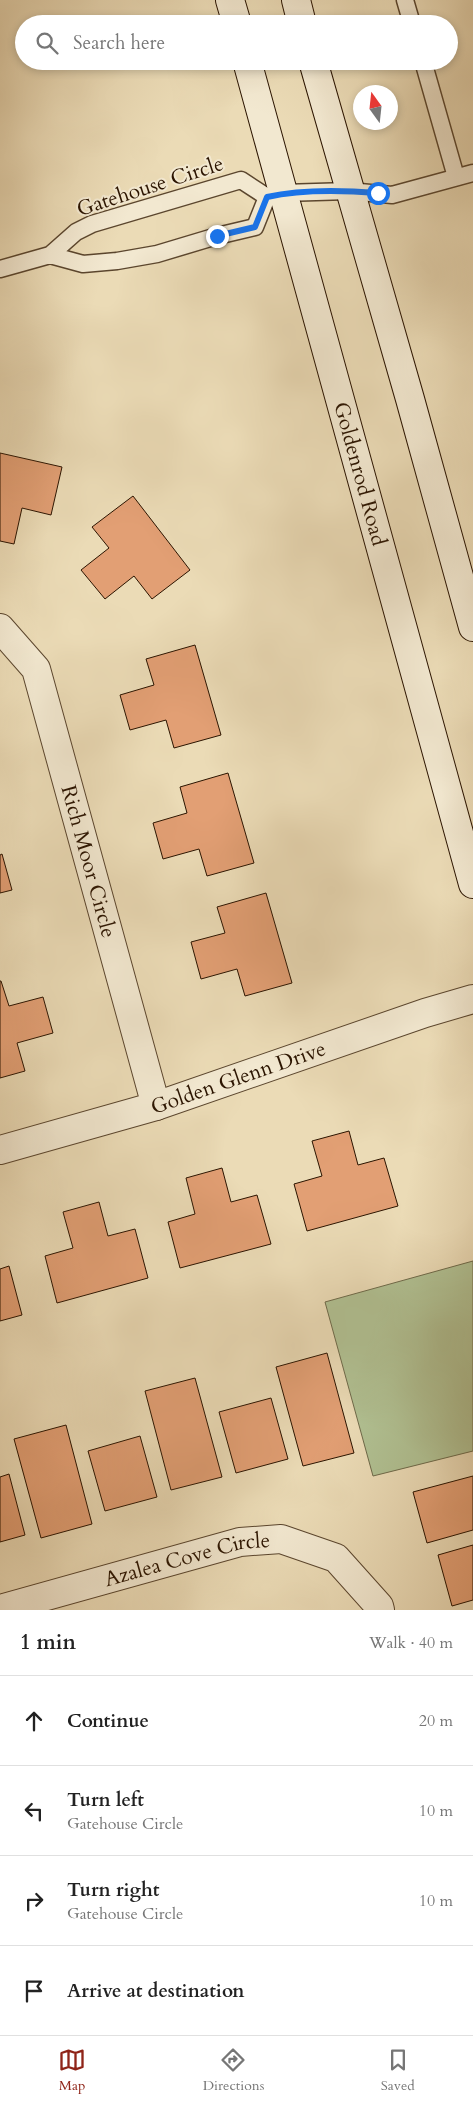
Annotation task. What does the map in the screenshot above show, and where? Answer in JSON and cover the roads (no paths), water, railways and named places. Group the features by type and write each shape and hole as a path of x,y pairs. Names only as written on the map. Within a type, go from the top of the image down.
{"main road":[{"path":"230,0 234,15"},
{"path":"296,0 300,15"},
{"name":"Goldenrod Road","path":"249,70 275,195 473,884"},
{"path":"315,70 473,627"},
{"name":"Rich Moor Circle","path":"0,628 36,670 156,1106"},
{"name":"Golden Glenn Drive","path":"0,1150 156,1106 425,1013 473,999"},
{"name":"Azalea Cove Circle","path":"0,1609 240,1542 281,1539 336,1558 379,1606 380,1610"}],"lane":[{"path":"405,0 409,15"},
{"path":"426,70 456,177"},
{"path":"50,255 83,264 117,261 157,254 255,227 275,195 349,191 392,195 473,173"},
{"name":"Gatehouse Circle","path":"0,269 50,255 76,232 92,224 241,180 275,195"}]}
